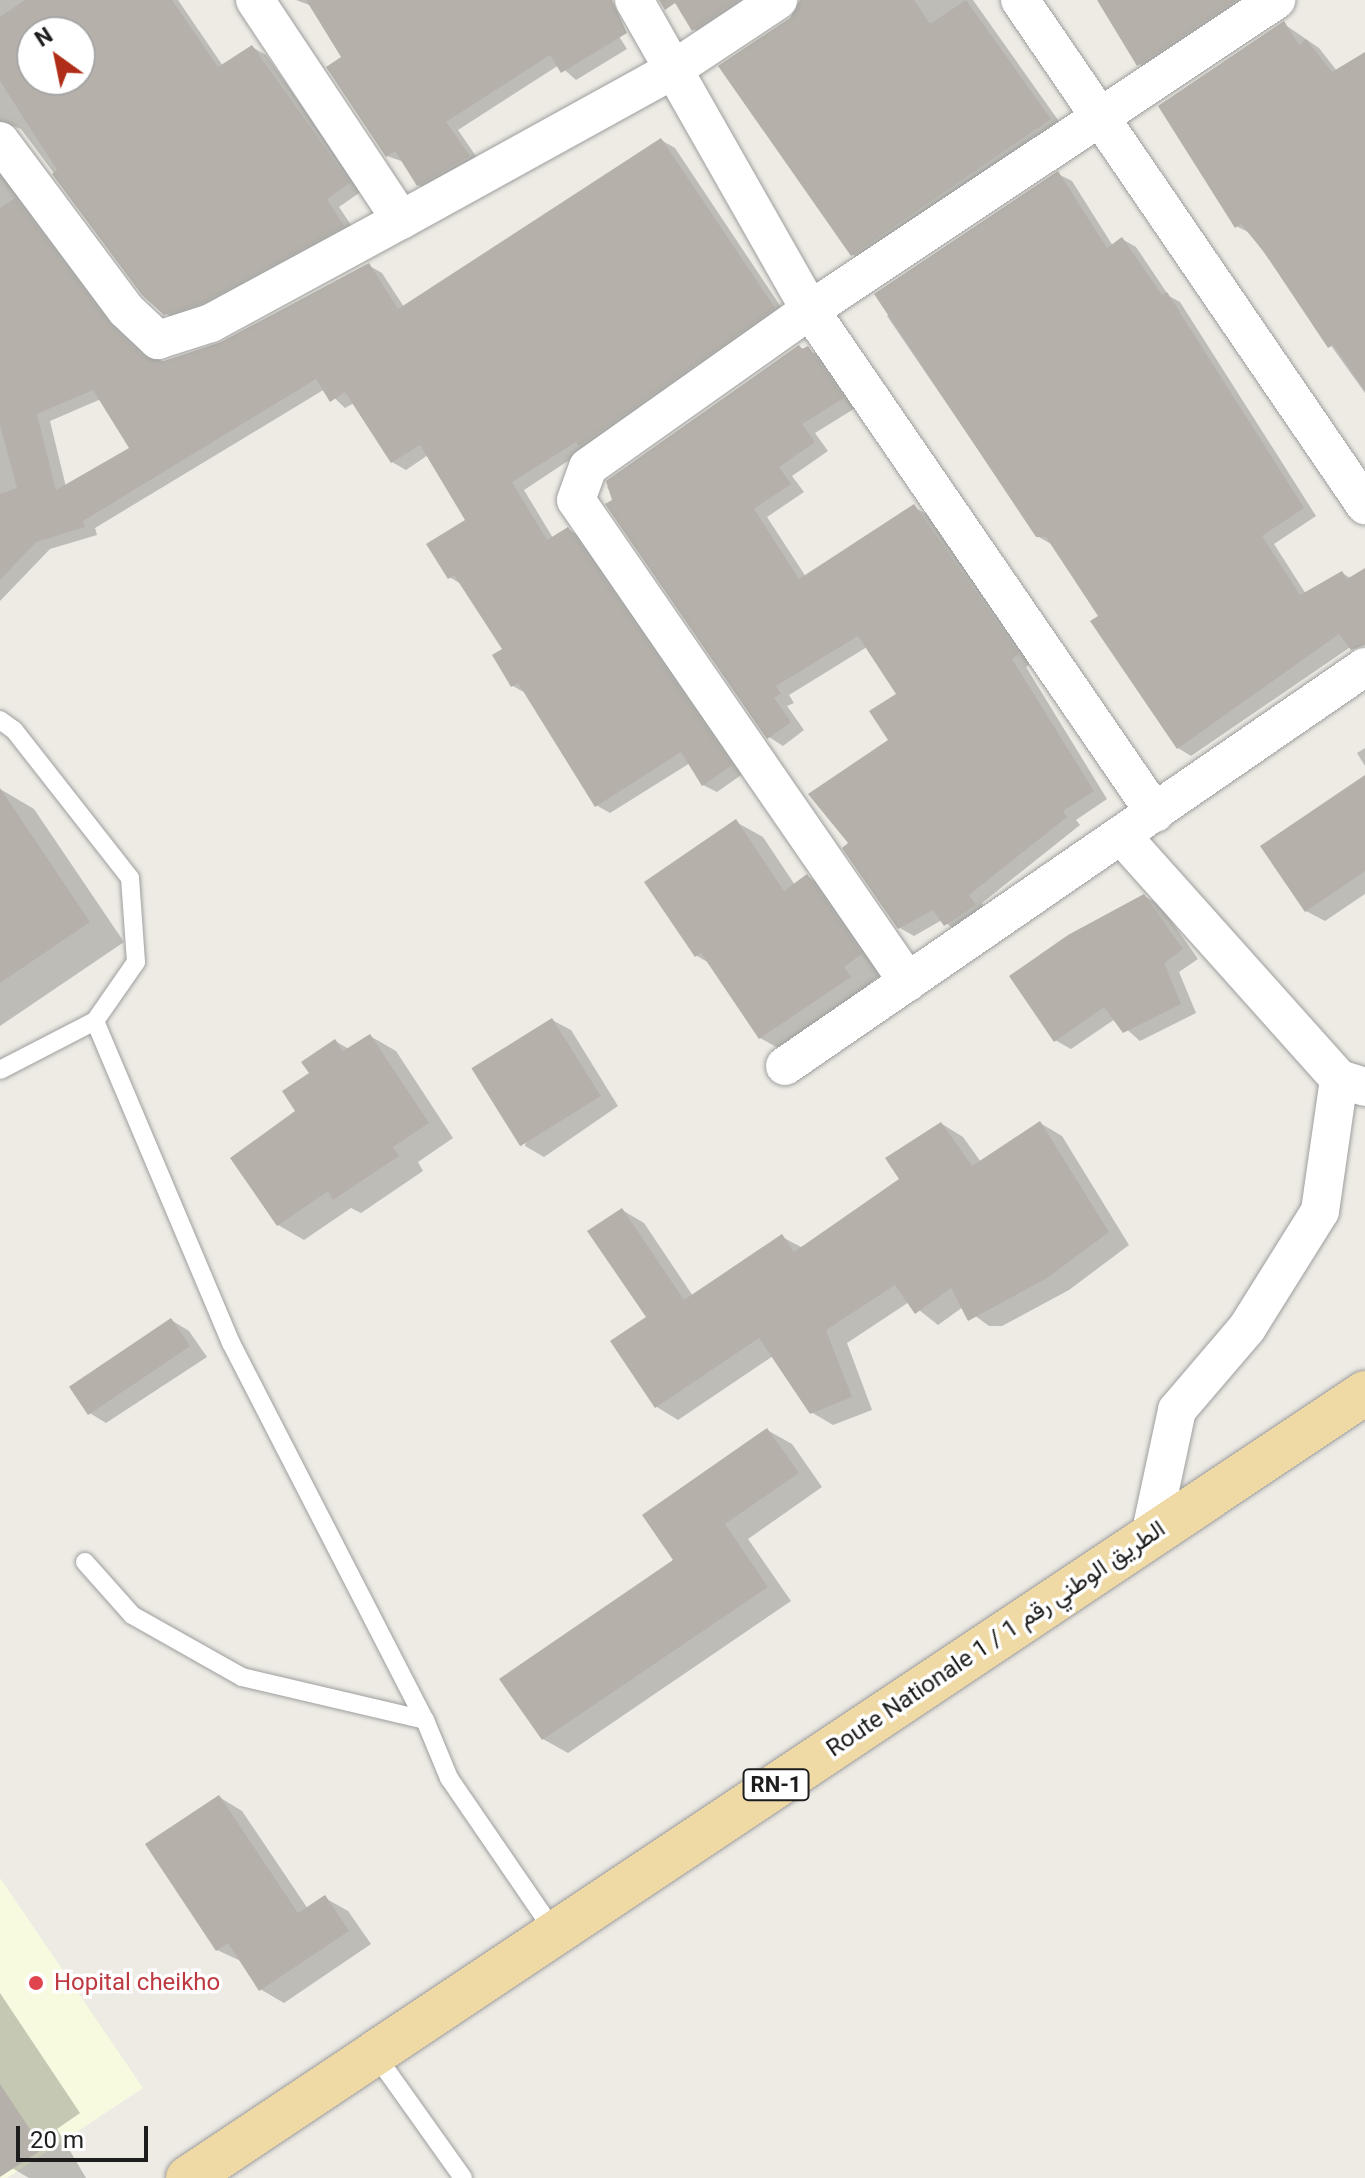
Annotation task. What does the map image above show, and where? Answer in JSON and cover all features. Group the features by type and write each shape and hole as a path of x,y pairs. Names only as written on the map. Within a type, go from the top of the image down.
{"main road":[{"name":"Route Nationale 1 / الطريق الوطني رقم 1","path":"188,2178 1365,1393"}],"street":[{"path":"255,0 401,220"},
{"path":"634,0 810,310 1155,813"},
{"path":"0,141 126,310 158,340 211,323 401,220 674,69 778,0"},
{"path":"1020,0 1365,505"},
{"path":"908,982 576,500 588,467 810,310 1276,0"},
{"path":"785,1066 1365,667"},
{"path":"1121,835 1352,1083 1320,1211 1247,1328 1177,1410 1150,1536"}],"lane":[{"path":"0,720 14,730 130,878 136,962 95,1021 0,1070"},
{"path":"95,1021 231,1343 425,1720 449,1778 555,1933"},
{"path":"85,1562 132,1615 242,1677 425,1720"},
{"path":"375,2054 463,2178"}],"shaded area":[{"name":"Hopital cheikho","path":"0,1878 143,2088 7,2178 0,2178"}],"building":[{"path":"25,0 172,0 218,67 252,45 350,183 327,199 344,226 202,303 164,315 142,295 52,174 57,170 0,81 0,17"},
{"path":"306,0 612,0 627,33 561,73 550,55 446,122 470,156 417,186 395,151 386,157 326,67 341,57"},
{"path":"659,0 738,0 692,31 675,3 665,10"},
{"path":"800,0 914,0 930,24 966,0 1051,119 851,256 718,66 790,18"},
{"path":"1097,0 1236,0 1137,66"},
{"path":"1284,21 1299,45 1306,39 1332,72 1365,52 1365,391 1333,345 1328,348 1264,252 1241,224 1235,228 1158,106"},
{"path":"661,138 775,308 579,446 576,442 512,482 547,540 568,527 732,765 702,786 681,752 595,807 518,683 511,687 492,655 502,649 454,575 448,579 426,544 465,520 420,445 391,463 345,392 330,402 316,379 83,521 85,527 36,542 0,580 0,494 17,488 0,425 0,208 15,198 111,326 144,357 164,361 221,342 369,263 398,309","holes":["93,390 129,448 56,490 37,414"]},
{"path":"1058,171 1107,248 1122,237 1162,295 1167,292 1304,508 1262,536 1300,595 1342,571 1347,579 1365,568 1365,645 1351,650 1339,634 1177,749 1090,621 1098,616 1046,537 1036,537 874,294"},
{"path":"799,345 802,349 808,346 844,398 802,424 815,442 779,467 791,484 754,509 799,579 914,504 1019,654 1012,659 1094,791 1063,811 1067,817 969,895 976,905 944,926 933,910 898,929 842,848 848,843 808,794 888,740 869,711 896,694 858,636 776,686 781,694 774,698 791,722 767,739 605,504 612,500 606,481"},
{"path":"1365,775 1365,871 1305,912 1260,846"},
{"path":"0,788 90,922 0,983"},
{"path":"736,819 784,891 807,874 862,954 844,967 851,977 759,1039 701,953 695,957 644,882"},
{"path":"1144,894 1183,949 1164,963 1181,1004 1123,1033 1104,1007 1054,1042 1009,976 1068,935"},
{"path":"552,1018 601,1096 520,1146 471,1068"},
{"path":"370,1034 429,1123 393,1147 399,1156 333,1200 328,1191 277,1226 230,1158 295,1111 282,1091 309,1073 301,1062 335,1039 343,1051"},
{"path":"1040,1121 1109,1232 1047,1278 968,1321 951,1288 915,1314 895,1285 826,1330 852,1397 810,1414 759,1338 655,1408 610,1341 646,1317 587,1231 622,1208 684,1300 782,1234 794,1252 899,1179 885,1158 941,1122 972,1166"},
{"path":"171,1318 190,1346 88,1415 69,1387"},
{"path":"767,1428 799,1473 725,1524 768,1587 542,1740 499,1679 673,1560 642,1515"},
{"path":"219,1795 298,1913 325,1895 349,1931 259,1991 228,1943 216,1951 145,1844"},
{"path":"0,2084 43,2149 0,2177"}],"place":[{"name":"Hopital cheikho","path":"36,1983"}]}
